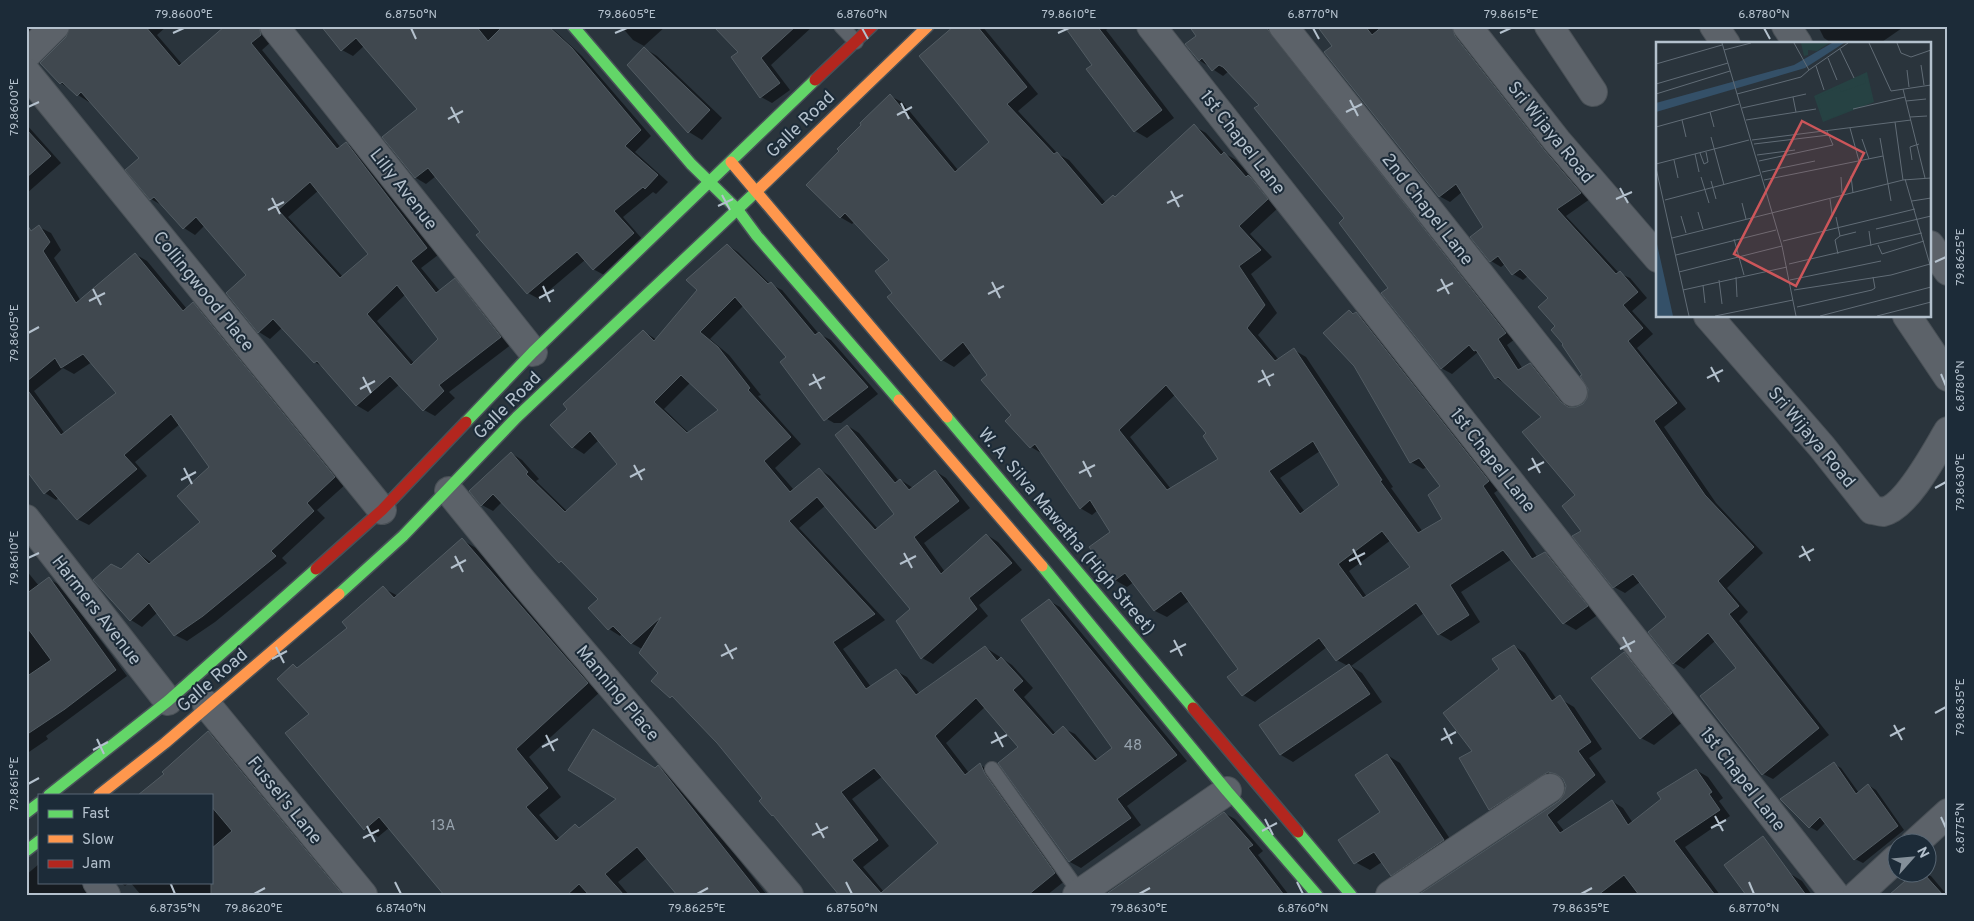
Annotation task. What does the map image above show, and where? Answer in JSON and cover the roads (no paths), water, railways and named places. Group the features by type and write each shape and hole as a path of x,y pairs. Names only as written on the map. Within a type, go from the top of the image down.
{"main road":[{"path":"573,26 691,164 737,209 757,236 998,513 1227,791 1317,895"},
{"name":"Galle Road","path":"53,794 168,701 382,510 533,352 711,183 872,26"},
{"name":"Galle Road","path":"100,794 165,743 339,595 449,490 517,417 928,26"},
{"name":"W. A. Silva Mawatha (High Street)","path":"731,162 1350,895"},
{"path":"26,851 38,843"}],"street":[{"path":"26,55 55,26"},
{"name":"Lilly Avenue","path":"274,26 533,352"},
{"name":"1st Chapel Lane","path":"1151,26 1835,895"},
{"name":"2nd Chapel Lane","path":"1283,26 1572,392"},
{"name":"Sri Wijaya Road","path":"1467,26 1557,141 1656,256"},
{"path":"1549,26 1593,92"},
{"path":"1714,26 1725,42"},
{"path":"1786,26 1797,42"},
{"name":"Collingwood Place","path":"26,72 382,510"},
{"path":"1932,248 1948,271"},
{"name":"Sri Wijaya Road","path":"1710,318 1822,447 1872,510 1882,512 1893,507 1921,477 1948,431"},
{"path":"1908,318 1948,377"},
{"name":"Manning Place","path":"449,490 523,582 789,895"},
{"name":"Harmers Avenue","path":"26,519 168,701"},
{"name":"Fussel's Lane","path":"208,705 363,895"},
{"path":"1390,895 1550,788"},
{"path":"1079,894 1227,791"},
{"path":"1925,834 1948,813"},
{"path":"1857,895 1886,868"},
{"path":"98,884 106,895"}],"lane":[{"path":"841,26 856,42"},
{"path":"992,769 1079,894"}]}
